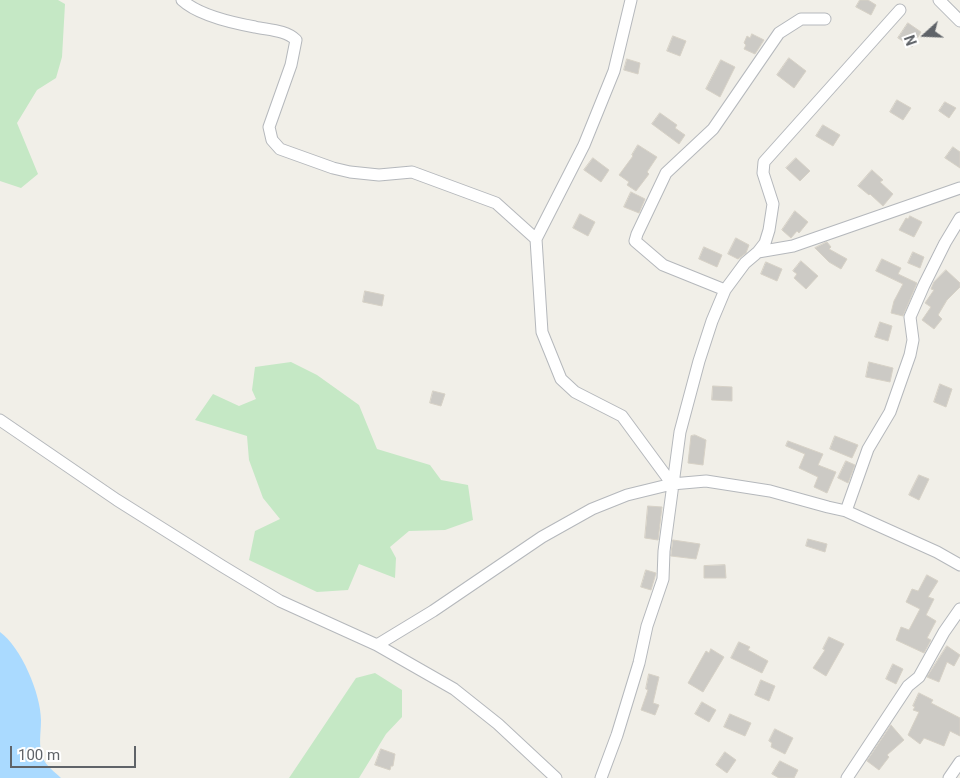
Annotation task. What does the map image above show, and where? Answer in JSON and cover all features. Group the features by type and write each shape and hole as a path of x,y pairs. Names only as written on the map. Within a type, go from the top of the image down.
{"street":[{"path":"182,0 201,12 239,24 284,33 296,40 291,65 269,127 272,140 280,149 333,168 350,172 379,175 412,172 496,202 536,239"},
{"path":"631,0 611,80 584,145 536,239 542,332 562,379 575,392 622,416 672,484"},
{"path":"939,0 960,20"},
{"path":"601,778 617,735 639,663 647,626 664,579 664,551 680,432 699,361 712,321 725,290 745,262 758,252 765,243 773,204 764,173 764,162 900,10"},
{"path":"725,290 663,265 635,241 637,234 666,173 713,129 779,33 800,19 825,19"},
{"path":"758,252 793,246 960,188"},
{"path":"846,511 868,449 890,412 897,387 910,355 913,340 910,317 945,243 960,218"},
{"path":"0,420 117,500 280,601 377,645 454,689 498,724 556,778"},
{"path":"377,645 433,611 542,537 592,509 627,495 672,484 706,481 770,491 828,508 846,511 937,552 960,565"},
{"path":"847,778 908,686 919,676 944,632 960,610"},
{"path":"949,778 960,762"}],"green space":[{"path":"0,0 58,0 65,4 62,57 56,78 37,90 17,123 38,174 21,188 0,181"},
{"path":"291,362 317,375 359,405 377,449 430,465 441,480 468,485 473,520 445,530 409,531 390,547 396,558 395,578 359,564 348,590 317,592 249,560 255,531 280,519 263,498 249,460 247,436 195,420 213,394 239,406 256,399 252,390 255,367"},
{"path":"375,673 402,690 402,717 386,734 359,778 289,778 356,678"}],"water":[{"path":"0,632 15,648 34,685 40,709 41,753 46,764 61,778 0,778"}],"building":[{"path":"860,0 868,0 876,5 871,15 856,7"},
{"path":"908,23 921,32 912,47 898,38"},
{"path":"752,34 764,40 755,54 744,49 747,36 750,38"},
{"path":"673,36 686,41 680,56 667,51"},
{"path":"789,58 806,71 794,88 777,75"},
{"path":"627,59 640,63 638,74 624,70"},
{"path":"721,60 735,67 720,97 706,89"},
{"path":"897,100 911,108 903,120 890,112"},
{"path":"945,102 956,108 949,118 939,111"},
{"path":"660,113 677,125 675,128 685,135 679,144 652,124"},
{"path":"823,125 840,135 833,146 816,136"},
{"path":"638,145 657,157 647,172 649,174 636,191 627,185 629,182 619,175 633,156"},
{"path":"953,147 960,152 960,168 945,158"},
{"path":"593,158 609,170 601,182 584,170"},
{"path":"796,158 810,171 800,181 786,168"},
{"path":"872,170 883,180 880,182 893,194 883,206 858,186"},
{"path":"631,192 645,199 639,213 624,207"},
{"path":"795,211 808,222 799,233 797,231 791,238 782,230"},
{"path":"580,214 595,222 588,236 573,228"},
{"path":"910,216 922,222 914,237 899,230 906,218 908,219"},
{"path":"736,238 749,245 746,253 738,259 728,254"},
{"path":"827,242 831,247 829,249 847,259 841,269 829,262 815,248"},
{"path":"704,247 722,255 717,267 699,259"},
{"path":"913,252 924,257 920,268 908,263"},
{"path":"882,259 901,268 898,274 917,283 903,316 891,313 894,301 903,284 876,271"},
{"path":"801,261 818,276 806,289 794,278 797,274 793,271"},
{"path":"766,262 782,269 777,281 761,274"},
{"path":"946,270 960,283 960,287 947,300 938,315 942,319 934,329 922,320 931,307 925,303 934,290 931,289 934,282"},
{"path":"365,291 384,295 382,306 363,302"},
{"path":"880,322 892,326 888,341 875,337"},
{"path":"869,362 893,368 890,382 866,377"},
{"path":"940,384 952,389 946,407 934,402"},
{"path":"713,386 732,387 732,401 712,400"},
{"path":"433,391 445,394 441,406 430,403"},
{"path":"695,435 706,440 703,465 688,463 691,436"},
{"path":"835,436 858,445 852,458 830,449"},
{"path":"788,441 823,454 818,465 836,472 827,493 814,487 818,477 799,468 805,454 786,446"},
{"path":"846,461 855,465 848,483 838,478"},
{"path":"919,475 929,479 919,500 909,495"},
{"path":"648,506 662,507 658,540 645,538"},
{"path":"808,539 827,544 825,552 806,546"},
{"path":"673,540 700,544 696,559 671,556"},
{"path":"725,565 726,578 704,578 704,566"},
{"path":"646,570 656,573 651,590 641,587"},
{"path":"927,575 938,581 928,597 934,599 926,615 936,621 927,638 931,640 924,653 896,640 901,627 909,630 920,609 906,602 912,589 918,591"},
{"path":"829,637 844,644 826,676 813,668 825,650 823,649"},
{"path":"739,642 750,647 748,650 768,661 762,673 731,658"},
{"path":"947,646 960,655 954,666 947,662 939,682 927,677"},
{"path":"711,649 724,657 703,692 688,683 706,651 709,653"},
{"path":"893,664 903,669 896,684 886,679"},
{"path":"649,674 659,677 653,703 659,705 655,715 641,710 648,690 646,689"},
{"path":"761,680 775,686 769,701 755,695"},
{"path":"919,693 933,700 931,703 960,718 960,736 950,731 944,746 924,738 920,744 908,735 919,712 913,710 915,707 913,706"},
{"path":"702,702 716,710 709,722 695,714"},
{"path":"730,714 751,723 745,736 724,727"},
{"path":"891,725 904,740 887,755 889,757 879,770 867,761"},
{"path":"775,729 793,738 785,754 771,747 772,743 769,741"},
{"path":"381,749 395,754 393,766 391,766 390,770 375,765"},
{"path":"725,752 736,760 727,773 716,765"},
{"path":"780,761 798,770 794,778 779,778 772,774"}]}
